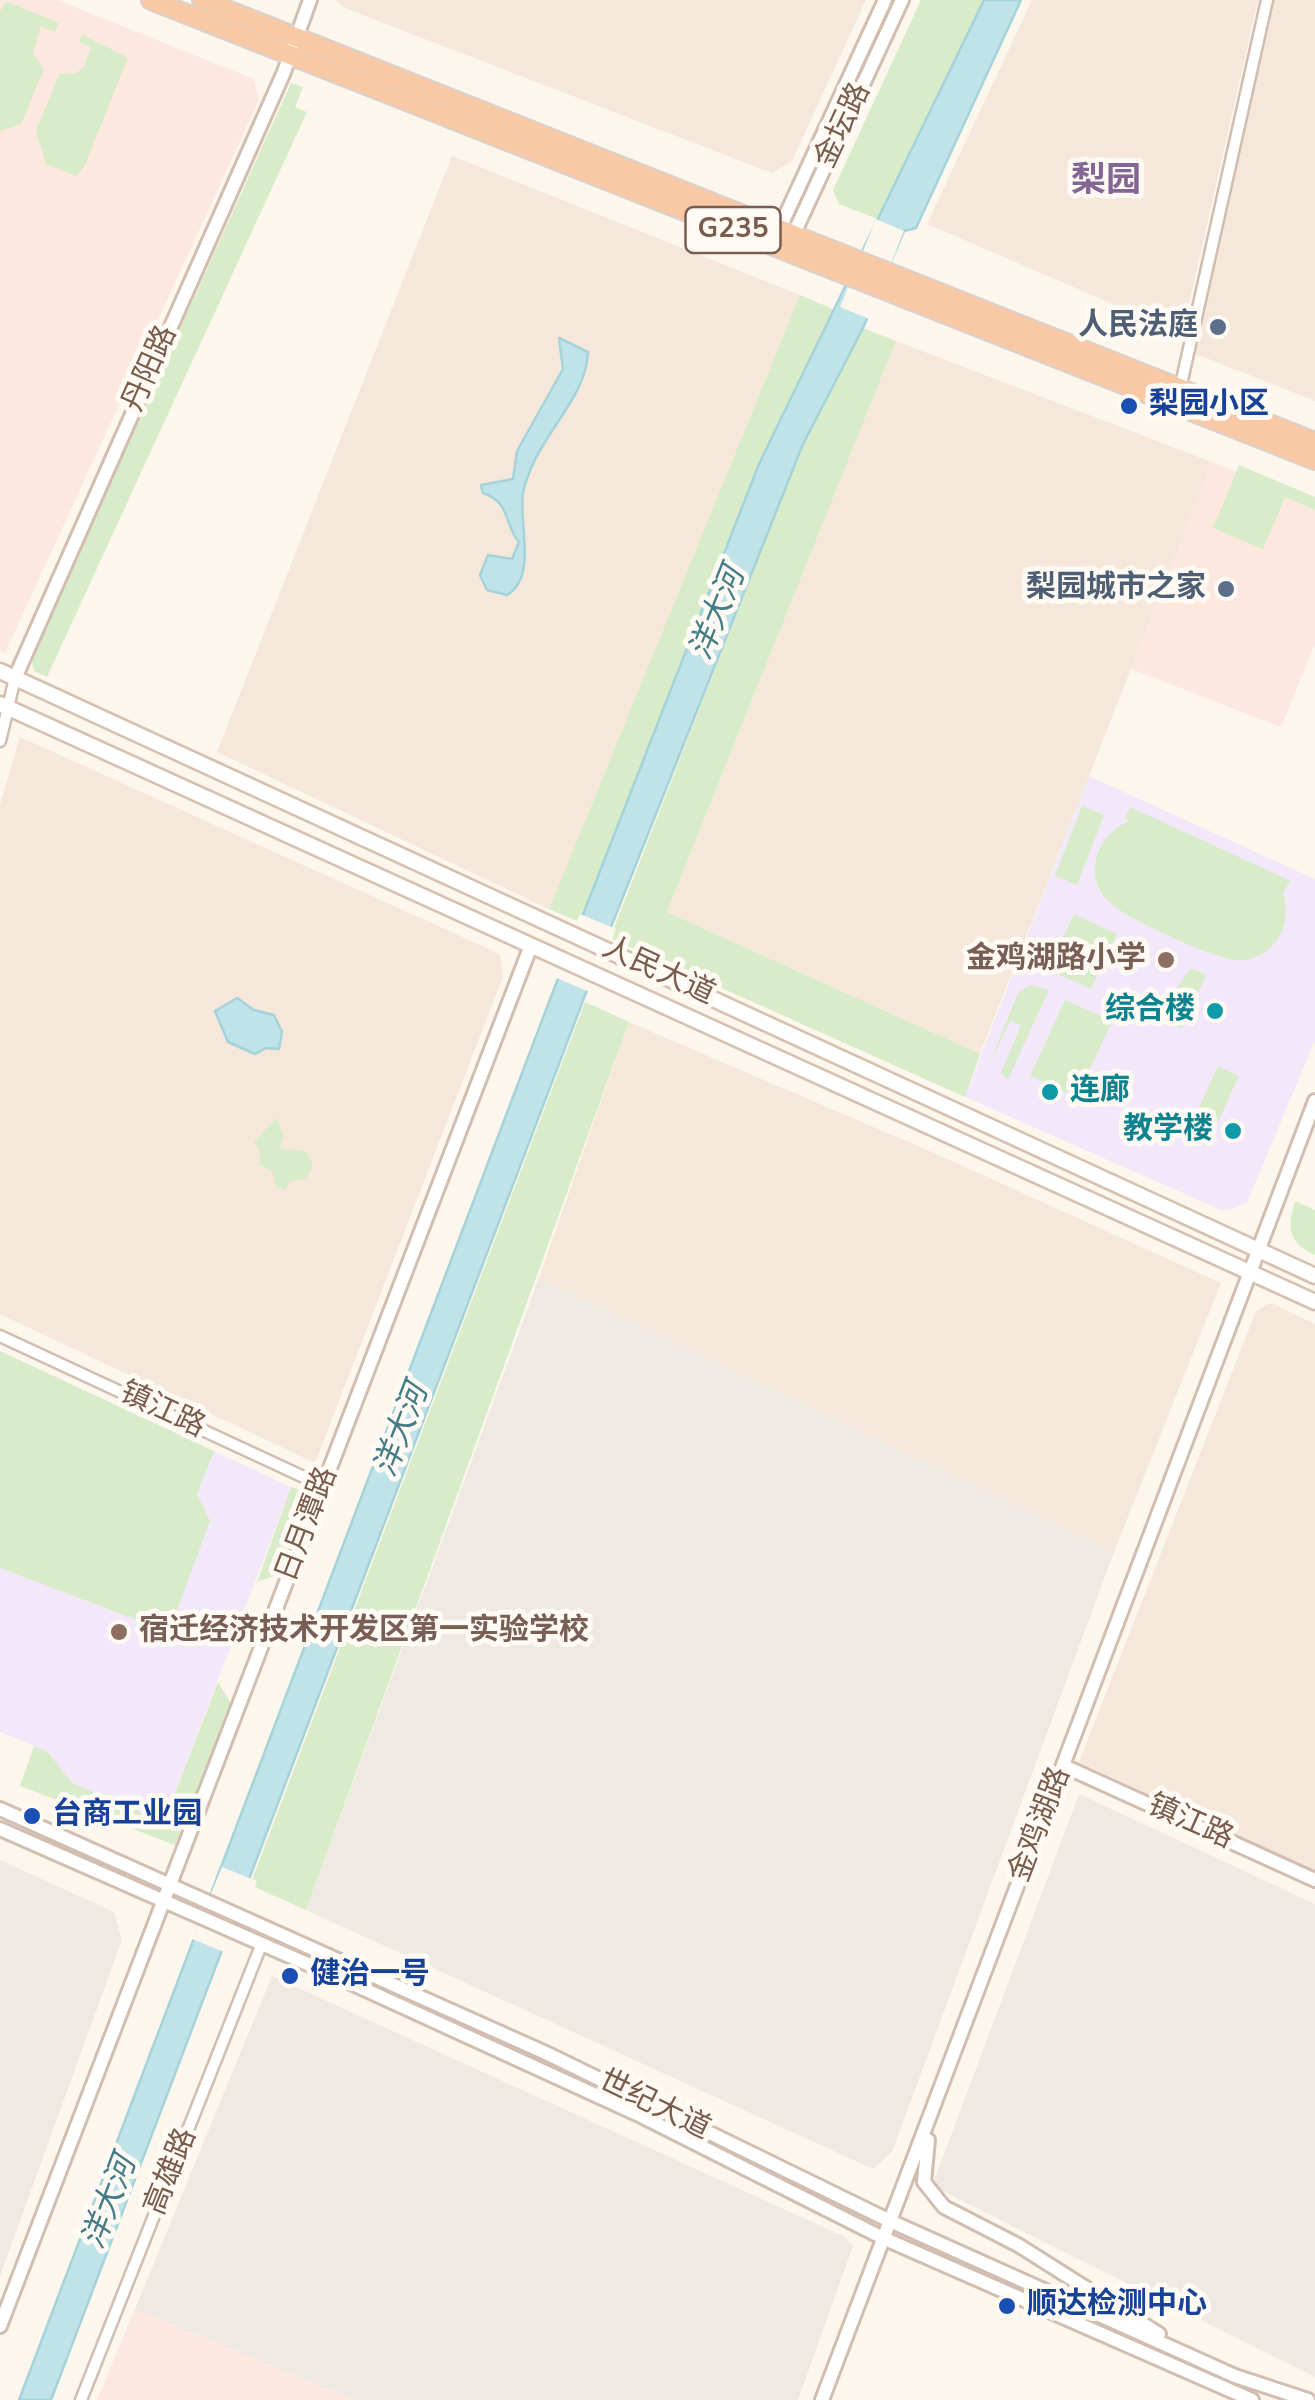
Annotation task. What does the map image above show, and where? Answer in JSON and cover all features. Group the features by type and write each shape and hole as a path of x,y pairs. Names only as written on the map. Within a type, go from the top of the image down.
{"highway":[{"name":"G235","path":"151,0 293,47 783,240 1179,397 1315,460"},
{"name":"G235","path":"202,0 293,47"},
{"name":"G235","path":"1179,397 1315,442"}],"main road":[{"name":"人民大道","path":"0,671 1315,1276"},
{"name":"人民大道","path":"5,706 1315,1302"},
{"path":"88,744 87,724 104,719"},
{"path":"1180,1241 1194,1232 1188,1217"}],"street":[{"name":"丹阳路","path":"0,741 5,706 15,678 293,47 310,0"},
{"name":"金坛路","path":"783,240 885,0"},
{"name":"金坛路","path":"783,240 902,0"},
{"path":"1179,397 1267,0"},
{"name":"日月潭路","path":"0,2326 173,1885 530,948"},
{"name":"金鸡湖路","path":"822,2400 1315,1101"},
{"name":"镇江路","path":"0,1336 323,1486"},
{"name":"镇江路","path":"1064,1766 1315,1880"},
{"name":"世纪大道","path":"0,1809 548,2054 890,2221 1235,2376 1308,2400"},
{"name":"世纪大道","path":"0,1829 637,2114 883,2238 1252,2400"},
{"name":"高雄路","path":"81,2400 262,1943"},
{"path":"936,2102 922,2169 924,2182 944,2206 1018,2245 1118,2311 1235,2376"}],"shaded area":[{"path":"0,0 57,0 254,79 259,100 5,653 0,650"},
{"path":"336,0 866,0 792,161 772,173 342,7"},
{"name":"梨园小区","path":"1032,0 1258,0 1182,334 927,224"},
{"path":"1271,0 1315,0 1315,401 1191,352"},
{"path":"452,156 800,295 549,909 217,752"},
{"path":"896,341 1212,462 980,1054 667,912"},
{"name":"梨园城市之家","path":"1212,462 1315,504 1315,644 1281,727 1131,669"},
{"path":"20,737 500,954 503,977 315,1463 0,1314 0,804"},
{"name":"金鸡湖路小学","path":"1089,776 1315,879 1315,1041 1247,1202 1231,1210 1221,1210 965,1097"},
{"path":"629,1022 943,1157 1221,1283 1114,1552 539,1278"},
{"path":"539,1278 1114,1552 892,2152 873,2169 306,1910"},
{"path":"1271,1303 1315,1324 1315,1871 1079,1762 1256,1311"},
{"name":"宿迁经济技术开发区第一实验学校","path":"0,1351 291,1487 164,1822 72,1783 47,1751 0,1732"},
{"path":"1079,1794 1315,1904 1315,2377 932,2186"},
{"path":"0,1860 114,1912 122,1940 0,2276"},
{"path":"272,1976 845,2237 853,2246 798,2400 355,2400 135,2309"},
{"path":"135,2309 355,2400 97,2400"}],"green space":[{"path":"921,0 984,0 880,220 839,204 833,190"},
{"path":"6,1 59,23 55,32 41,26 33,53 44,69 21,124 0,131 0,11"},
{"path":"82,34 128,58 84,167 76,176 46,164 36,131 59,74 76,73 84,67 91,47 79,42"},
{"path":"291,83 303,87 295,107 307,112 47,677 34,671 31,659"},
{"path":"800,295 835,310 759,464 581,923 549,909"},
{"path":"863,328 896,341 667,912 980,1054 965,1097 610,938 803,444"},
{"path":"1239,465 1315,497 1315,510 1285,497 1263,549 1213,528"},
{"path":"1082,806 1104,815 1077,885 1055,876"},
{"path":"1130,807 1291,881 1283,892 1282,929 1270,948 1249,959 1224,958 1150,927 1109,902 1096,880 1097,857 1109,836 1129,821 1125,818"},
{"path":"1074,914 1117,934 1106,958 1063,938"},
{"path":"1060,946 1102,965 1091,989 1049,970"},
{"path":"1191,968 1206,975 1182,1028 1166,1020 1175,991"},
{"path":"1031,985 1049,990 1008,1079 1017,1088 1001,1073 1021,1025 1010,1021 988,1067 1018,993"},
{"path":"1065,1000 1112,1021 1077,1097 1030,1076"},
{"path":"585,1002 629,1022 306,1910 250,1885"},
{"path":"1218,1066 1239,1076 1210,1139 1201,1144 1191,1139 1189,1129"},
{"path":"276,1118 284,1136 280,1148 306,1152 313,1165 306,1179 290,1181 285,1190 276,1186 272,1171 259,1164 260,1150 254,1142"},
{"path":"1295,1201 1315,1210 1315,1255 1299,1245 1292,1234"},
{"path":"0,1351 214,1451 197,1494 210,1521 169,1632 0,1568"},
{"path":"291,1487 313,1495 283,1573 257,1582"},
{"path":"218,1682 232,1705 175,1845 20,1786 34,1746 47,1751 72,1783 164,1822"}],"water":[{"name":"洋大河","path":"984,0 1021,0 916,228 904,231 863,328 803,444 611,927 51,2400 19,2400 552,994 759,464"},
{"path":"559,338 588,352 585,370 529,473 522,504 522,575 507,595 487,590 480,575 488,555 512,559 519,542 503,508 483,493 481,485 513,479 517,451 563,369"},
{"path":"237,998 254,1010 274,1015 282,1032 279,1049 266,1048 255,1054 228,1042 215,1011"}],"pier":[{"path":"876,219 904,231 869,319 840,307"},
{"path":"580,914 616,929 592,993 554,977"},
{"path":"222,1867 257,1881 229,1954 192,1939"}],"place":[{"name":"人民法庭","path":"1218,327"},
{"name":"梨园小区","path":"1129,406"},
{"name":"梨园城市之家","path":"1226,589"},
{"name":"金鸡湖路小学","path":"1166,960"},
{"name":"综合楼","path":"1215,1011"},
{"name":"连廊","path":"1050,1092"},
{"name":"教学楼","path":"1233,1131"},
{"name":"宿迁经济技术开发区第一实验学校","path":"119,1632"},
{"name":"台商工业园","path":"32,1816"},
{"name":"健治一号","path":"290,1976"},
{"name":"顺达检测中心","path":"1007,2306"}],"district":[{"name":"梨园","path":"1106,183"}]}
